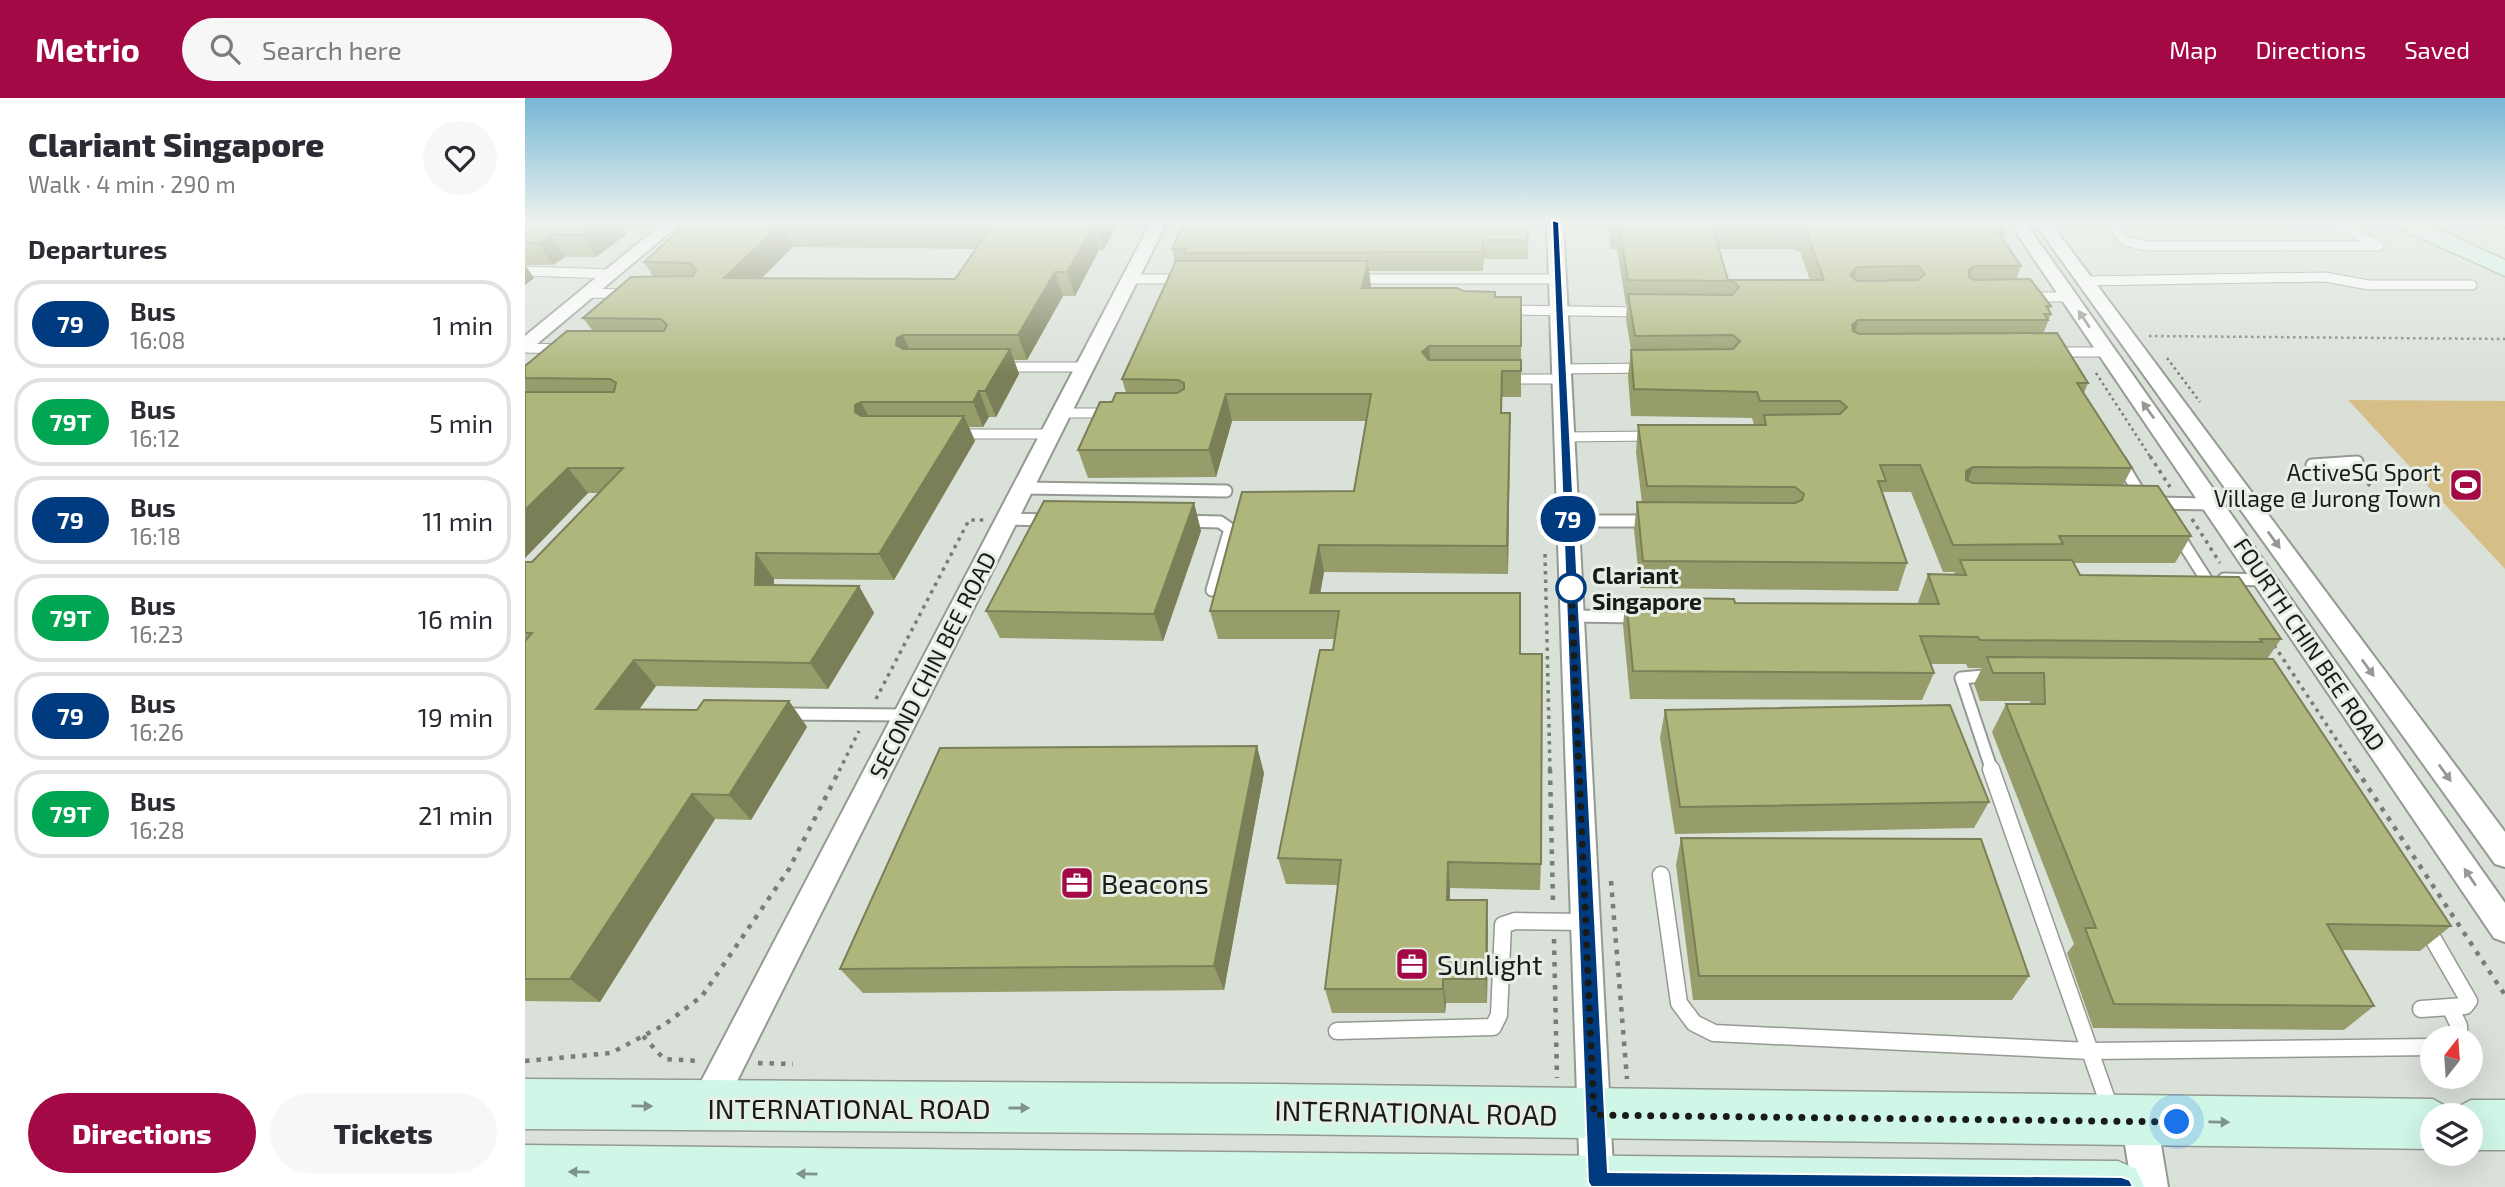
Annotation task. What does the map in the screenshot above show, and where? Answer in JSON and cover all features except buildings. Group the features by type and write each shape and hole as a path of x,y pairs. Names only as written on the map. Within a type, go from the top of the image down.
{"main road":[{"name":"INTERNATIONAL ROAD","path":"525,1104 1274,1109 2420,1124"},
{"path":"2483,1125 2505,1125"},
{"path":"525,1171 872,1181 1598,1182 2118,1187"}],"street":[{"name":"SECOND CHIN BEE ROAD","path":"706,1107 1133,273"},
{"path":"1557,273 1598,1182"},
{"name":"FOURTH CHIN BEE ROAD","path":"2063,273 2505,855"},
{"name":"FOURTH CHIN BEE ROAD","path":"2069,273 2106,352 2214,504 2505,928"},
{"path":"525,347 611,274"},
{"path":"2133,1121 2143,1145 2150,1187"}],"lane":[{"path":"577,273 611,274"},
{"path":"2019,298 2077,289 2325,277 2369,285 2472,285"},
{"path":"1130,279 1199,279"},
{"path":"1337,279 1557,279"},
{"path":"588,293 638,293"},
{"path":"1491,310 1651,312"},
{"path":"525,347 573,349"},
{"path":"2041,352 2106,352"},
{"path":"993,367 1084,367"},
{"path":"1500,379 1660,368"},
{"path":"1061,413 1128,413"},
{"path":"942,434 1050,434"},
{"path":"1564,437 1660,436"},
{"path":"2112,448 2145,503"},
{"path":"2312,465 2357,462"},
{"path":"1023,488 1226,491"},
{"path":"2133,503 2214,504"},
{"path":"1007,519 1061,520"},
{"path":"1171,521 1220,523 1230,529 1212,590"},
{"path":"1568,521 1666,522"},
{"path":"2173,528 2206,579"},
{"path":"2192,579 2266,580"},
{"path":"1572,616 1658,617"},
{"path":"2008,675 1968,675 1961,678 1961,682 2090,1051 2133,1121"},
{"path":"773,714 907,715"},
{"path":"1661,875 1679,1003 1694,1023 1714,1033 2090,1051 2420,1047"},
{"path":"2416,909 2469,1001 2465,1006 2421,1009"},
{"path":"1337,1031 1493,1027 1499,1014 1503,925 1514,921 1586,922"},
{"path":"2450,1007 2459,1026"}],"path":[{"path":"2143,337 2505,339"},
{"path":"2082,352 2231,579"},
{"path":"525,1061 611,1053 664,1025 702,996 789,869 969,520 1007,519"},
{"path":"1545,543 1557,1086"},
{"path":"2269,637 2505,996"}],"shaded area":[{"name":"ActiveSG Sport Village @ Jurong Town","path":"2348,400 2505,401 2505,569"}],"bus line":[{"name":"79","path":"1557,273 1598,1182 1837,1182 2122,1187"}],"place":[{"name":"ActiveSG Sport Village @ Jurong Town","path":"2466,485"},
{"name":"Clariant Singapore","path":"1571,588"},
{"name":"Beacons","path":"1077,883"},
{"name":"Sunlight","path":"1412,964"}],"route":[{"path":"1571,588 1571,584 1594,1115 2177,1122"}]}
